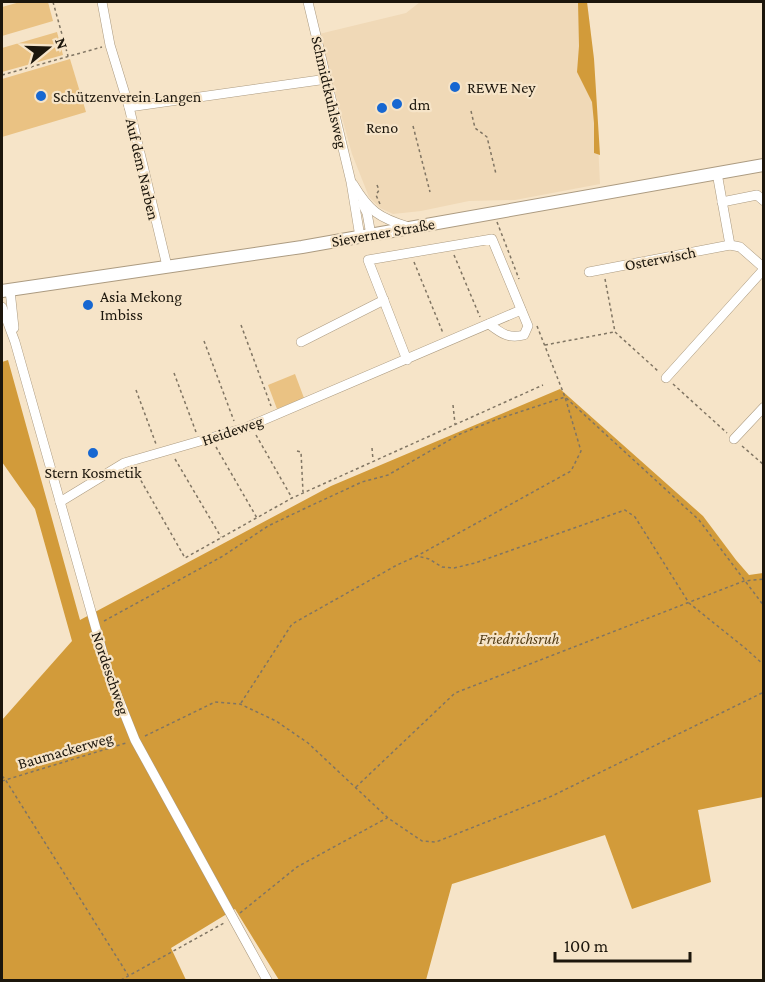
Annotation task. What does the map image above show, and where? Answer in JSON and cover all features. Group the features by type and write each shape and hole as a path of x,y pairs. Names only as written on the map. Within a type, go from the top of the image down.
{"main road":[{"name":"Sieverner Straße","path":"5,290 366,236 764,165"}],"street":[{"name":"Auf dem Narben","path":"102,2 110,45 129,107 166,266"},
{"name":"Schmidtkuhlsweg","path":"308,2 366,236"},
{"path":"129,107 327,79"},
{"path":"666,378 764,268 740,247 730,244 717,173"},
{"name":"Schmidtkuhlsweg","path":"351,182 367,213 366,236"},
{"name":"Schmidtkuhlsweg","path":"359,195 385,220 411,228"},
{"path":"722,202 757,195 764,201"},
{"path":"406,360 369,260 492,239 528,326 524,335 513,338 486,325"},
{"name":"Osterwisch","path":"589,272 730,244"},
{"name":"Nordeschweg","path":"5,290 15,342"},
{"path":"301,342 384,300"},
{"name":"Nordeschweg","path":"2,307 15,342 109,675 135,740 267,981"},
{"name":"Heideweg","path":"60,502 124,463 251,426 522,310"},
{"path":"734,439 764,407"}],"path":[{"path":"53,2 68,56"},
{"path":"2,75 110,45"},
{"path":"471,111 475,128 488,137 496,174"},
{"path":"413,126 430,192"},
{"path":"377,185 379,190 375,195 382,208 380,216"},
{"path":"494,213 521,285"},
{"path":"450,246 486,325"},
{"path":"410,253 447,342"},
{"path":"241,325 274,416"},
{"path":"537,326 565,397 581,451 571,471 292,624 240,704 276,721 308,743 388,818 422,841 436,842 552,796 764,692"},
{"path":"544,345 615,332"},
{"path":"204,340 237,430"},
{"path":"174,374 199,441"},
{"path":"130,461 185,558 292,498 543,385"},
{"path":"136,390 159,453"},
{"path":"565,397 699,520 764,606"},
{"path":"95,626 223,556 268,526 362,482 388,475 460,434 565,397"},
{"path":"453,405 455,424"},
{"path":"251,426 292,498"},
{"path":"212,438 257,518"},
{"path":"372,448 373,461"},
{"path":"170,450 221,538"},
{"path":"297,450 301,452 303,493"},
{"path":"417,556 429,559 442,567 454,568 475,563 625,510 635,517 689,603 764,665"},
{"path":"355,788 455,693 744,581 764,579"},
{"name":"Baumackerweg","path":"2,776 5,779 135,740 215,702 240,704"},
{"path":"2,781 5,779 128,976"},
{"path":"121,981 233,919 297,867 388,818"}],"shaded area":[{"path":"20,2 48,2 53,21 2,36 2,7"},
{"path":"420,2 587,2 594,59 600,184 515,200 469,201 393,214 380,208 369,197 352,154 319,34 406,13"},
{"path":"57,32 63,55 2,72 2,48"},
{"name":"Schützenverein Langen","path":"70,59 86,112 2,137 2,79"},
{"path":"295,374 304,398 277,409 268,385"}],"green space":[{"path":"578,2 587,2 594,59 600,155 594,153 592,102 577,72"},
{"name":"Friedrichsruh","path":"8,360 80,620 331,486 560,389 703,516 749,575 763,573 763,797 698,810 711,882 632,909 605,835 452,884 426,980 279,980 235,909 171,948 186,980 2,980 2,720 72,641 35,509 2,462 2,362"}],"place":[{"name":"REWE Ney","path":"455,87"},
{"name":"Schützenverein Langen","path":"41,96"},
{"name":"dm","path":"397,104"},
{"name":"Reno","path":"382,108"},
{"name":"Asia Mekong Imbiss","path":"88,305"},
{"name":"Stern Kosmetik","path":"93,453"}]}
